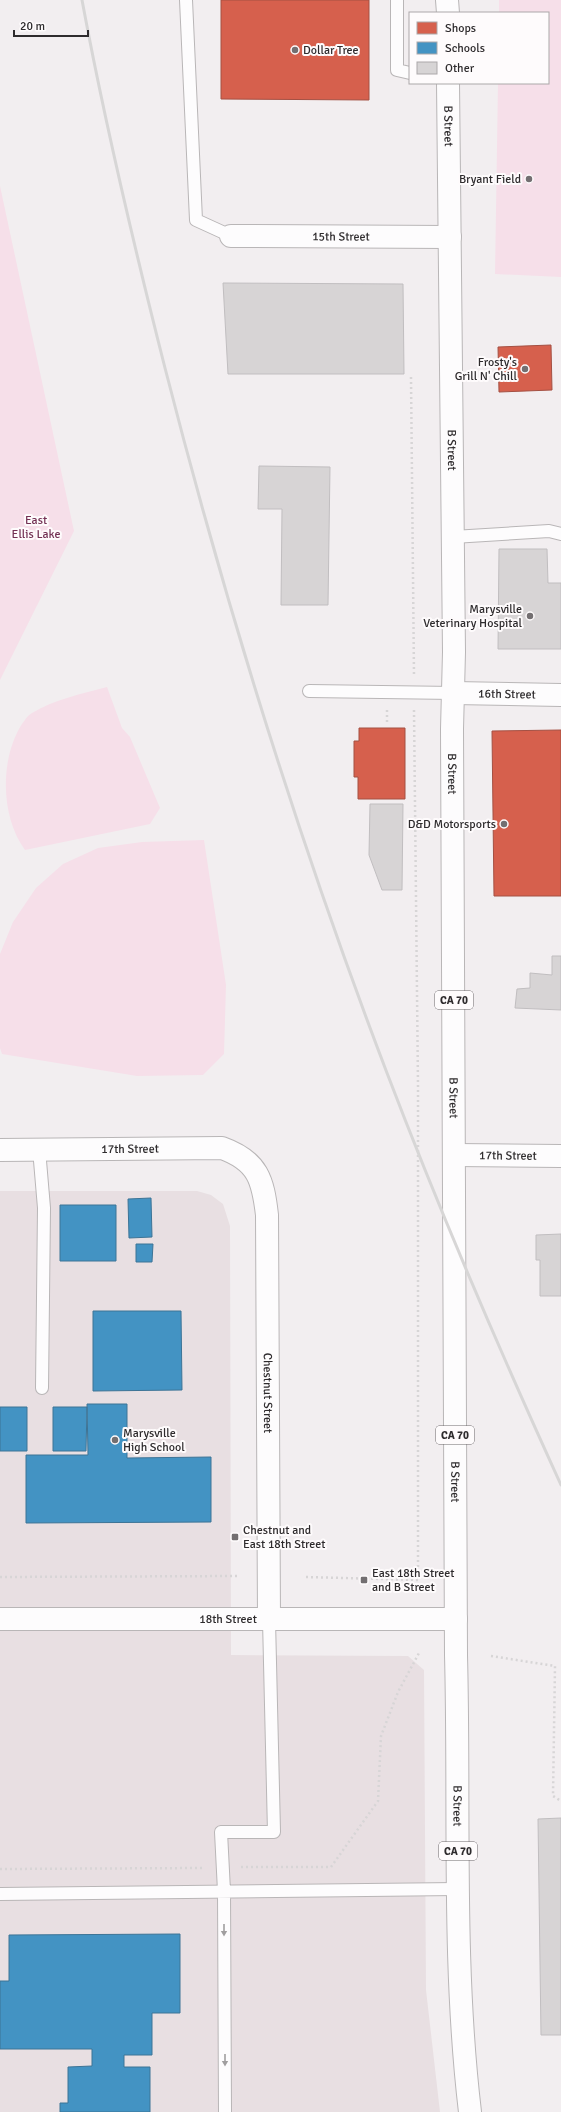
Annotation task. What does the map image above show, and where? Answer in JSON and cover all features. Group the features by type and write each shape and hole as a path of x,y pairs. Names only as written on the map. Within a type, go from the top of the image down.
{"main road":[{"path":"447,0 448,12"},
{"name":"B Street","path":"448,84 454,693 456,1619 459,1763 458,1888 465,2061 470,2112"},
{"name":"15th Street","path":"231,236 450,237"},
{"name":"16th Street","path":"454,693 561,695"},
{"name":"17th Street","path":"0,1150 222,1148 238,1154 254,1168"},
{"name":"17th Street","path":"455,1155 561,1156"},
{"name":"Chestnut Street","path":"254,1168 264,1190 267,1216 269,1620"},
{"name":"18th Street","path":"0,1619 456,1619"}],"lane":[{"path":"186,0 196,220 231,236"},
{"path":"397,0 397,70 409,73"},
{"path":"453,537 549,531 561,534"},
{"path":"309,691 454,693"},
{"path":"39,1149 44,1208 42,1388"},
{"path":"225,2112 224,1891 222,1832 274,1832 269,1620"},
{"path":"0,1894 458,1888"}],"path":[{"path":"306,1577 418,1580 418,1086 411,377"},
{"path":"387,705 387,725"},
{"path":"0,1577 238,1576"},
{"path":"491,1656 555,1666 553,1796 561,1801"}],"shaded area":[{"name":"Marysville High School","path":"0,1191 197,1191 211,1195 223,1204 230,1226 231,1655 408,1656 424,1670 426,1990 440,2112 0,2112"}],"green space":[{"name":"Bryant Field","path":"499,0 561,0 561,277 495,274 498,84 549,84 549,12 499,12"},
{"name":"East Ellis Lake","path":"0,186 74,531 0,680"},
{"path":"107,687 122,728 130,737 160,808 150,824 25,850 11,821 7,804 6,787 10,753 22,724 28,716 50,704 69,697"},
{"path":"204,840 226,985 224,1054 203,1075 137,1076 2,1054 0,1048 0,954 13,922 36,888 63,864 98,848 142,842"}],"building: Shops":[{"name":"Dollar Tree","path":"221,0 369,0 369,100 221,99"},
{"name":"Frosty's Grill N' Chill","path":"551,345 552,390 499,392 498,347"},
{"path":"359,728 405,728 405,799 358,799 358,777 354,777 354,741 359,741"},
{"path":"561,730 561,896 494,896 492,731"}],"building: Schools":[{"path":"151,1198 152,1237 129,1238 128,1199"},
{"path":"60,1205 116,1205 116,1261 60,1261"},
{"path":"136,1244 153,1244 152,1262 136,1262"},
{"path":"93,1311 181,1311 182,1390 93,1391"},
{"path":"87,1404 127,1404 127,1458 211,1457 211,1522 26,1523 26,1455 88,1455"},
{"path":"0,1407 27,1407 27,1451 0,1451"},
{"path":"53,1407 87,1407 86,1451 53,1451"},
{"path":"180,1934 180,2013 152,2013 152,2055 124,2055 124,2067 150,2067 150,2112 60,2112 60,2103 68,2103 68,2067 92,2066 92,2049 0,2049 0,1981 9,1981 9,1935"}],"building: Other":[{"path":"223,283 403,284 404,374 228,374"},
{"path":"259,466 330,467 328,605 281,605 282,509 258,509"},
{"name":"Marysville Veterinary Hospital","path":"499,549 547,549 548,583 561,583 561,649 498,649"},
{"path":"370,804 403,804 402,890 382,890 369,855"},
{"path":"552,956 561,956 561,1010 515,1008 517,989 530,988 530,973 552,975"},
{"path":"561,1234 561,1296 540,1296 540,1260 536,1260 536,1235"},
{"path":"561,1818 561,2035 541,2035 538,1819"}],"railway":[{"path":"82,0 120,185 188,457 239,635 294,811 355,986 407,1125 515,1383 561,1485"}],"place":[{"name":"Dollar Tree","path":"295,50"},
{"name":"Bryant Field","path":"529,179"},
{"name":"Frosty's Grill N' Chill","path":"525,369"},
{"name":"Marysville Veterinary Hospital","path":"530,616"},
{"name":"D&D Motorsports","path":"504,824"},
{"name":"Marysville High School","path":"115,1440"},
{"name":"Chestnut and East 18th Street","path":"235,1537"},
{"name":"East 18th Street and B Street","path":"364,1580"}]}
